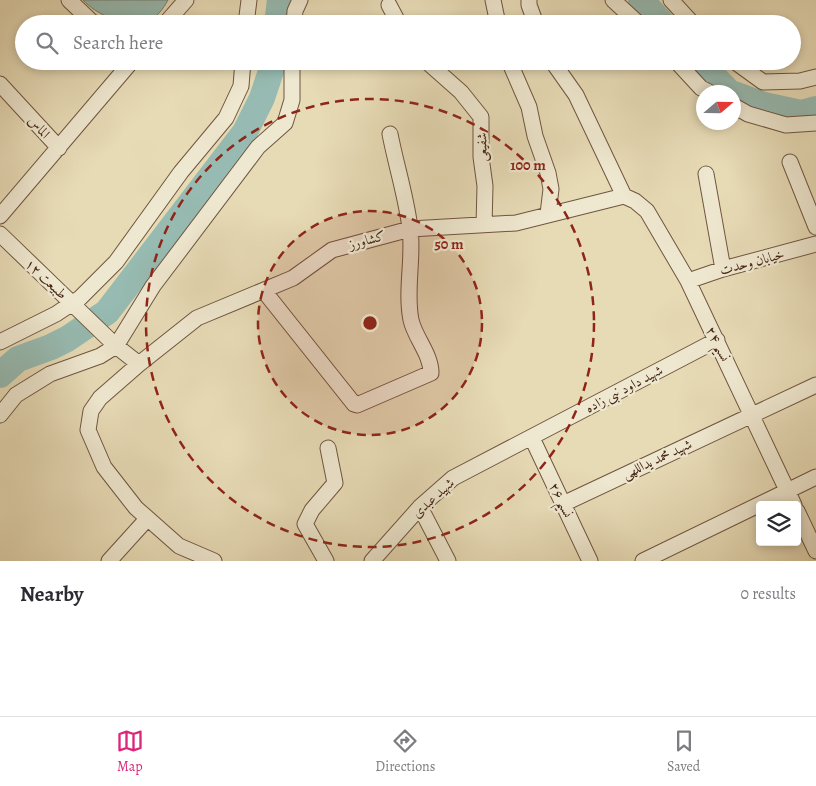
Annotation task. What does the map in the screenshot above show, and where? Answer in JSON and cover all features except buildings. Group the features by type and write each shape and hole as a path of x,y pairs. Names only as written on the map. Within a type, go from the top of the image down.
{"street":[{"path":"69,0 85,15"},
{"path":"173,15 186,0"},
{"path":"247,15 249,0"},
{"path":"295,15 300,0"},
{"path":"493,0 496,15"},
{"path":"528,0 533,15"},
{"path":"613,0 629,15"},
{"path":"671,0 685,15"},
{"path":"389,4 394,15"},
{"path":"0,216 124,70"},
{"path":"0,342 56,314 80,298 116,262 181,172 226,118 241,86 242,70"},
{"path":"0,415 16,395 50,374 100,356 116,346 153,286 258,146 285,123 292,100 292,70"},
{"name":"شفیعی","path":"436,70 461,92 481,117 481,157 485,186 484,225"},
{"path":"513,70 529,107 535,136 548,172 551,189 548,214"},
{"path":"558,70 576,95 624,196"},
{"path":"684,70 698,85"},
{"path":"746,70 763,82 800,82 816,77"},
{"name":"الماس","path":"0,84 58,148"},
{"path":"741,110 748,114 786,125 816,123"},
{"path":"264,291 354,404 357,405 428,376 431,373 424,347 411,321 410,228 390,134"},
{"path":"790,162 816,227"},
{"path":"706,174 723,269"},
{"name":"کشاورز","path":"214,561 179,554 136,508 104,467 88,430 91,411 100,398 197,318 293,278 332,250 410,228 516,223 624,196"},
{"name":"نسیم ۲۴","path":"624,196 635,201 647,211 688,281 792,501"},
{"name":"طبیعت ۱۲","path":"0,234 116,346 139,364"},
{"name":"خیابان وحدت","path":"688,281 723,269 816,244"},
{"name":"شهید داود نبی زاده","path":"532,438 717,340"},
{"name":"شهید محمد یداللهی","path":"563,504 816,385"},
{"name":"نسیم ۲۶","path":"532,438 590,561"},
{"name":"شهید عبدی","path":"372,561 420,507 453,478 532,438"},
{"path":"326,561 305,524 312,510 335,483 328,448"},
{"path":"643,561 816,477"},
{"path":"420,507 448,561"},
{"path":"109,561 147,518"},
{"path":"801,519 816,551"}],"water":[{"path":"83,0 168,0 157,15 103,15"}],"waterway":[{"path":"278,15 280,0"},
{"path":"641,0 655,15"},
{"path":"0,375 18,359 67,339 107,312 245,132 262,98 271,70"},
{"path":"708,70 722,85"},
{"path":"741,97 764,105 801,113 816,109"}]}
